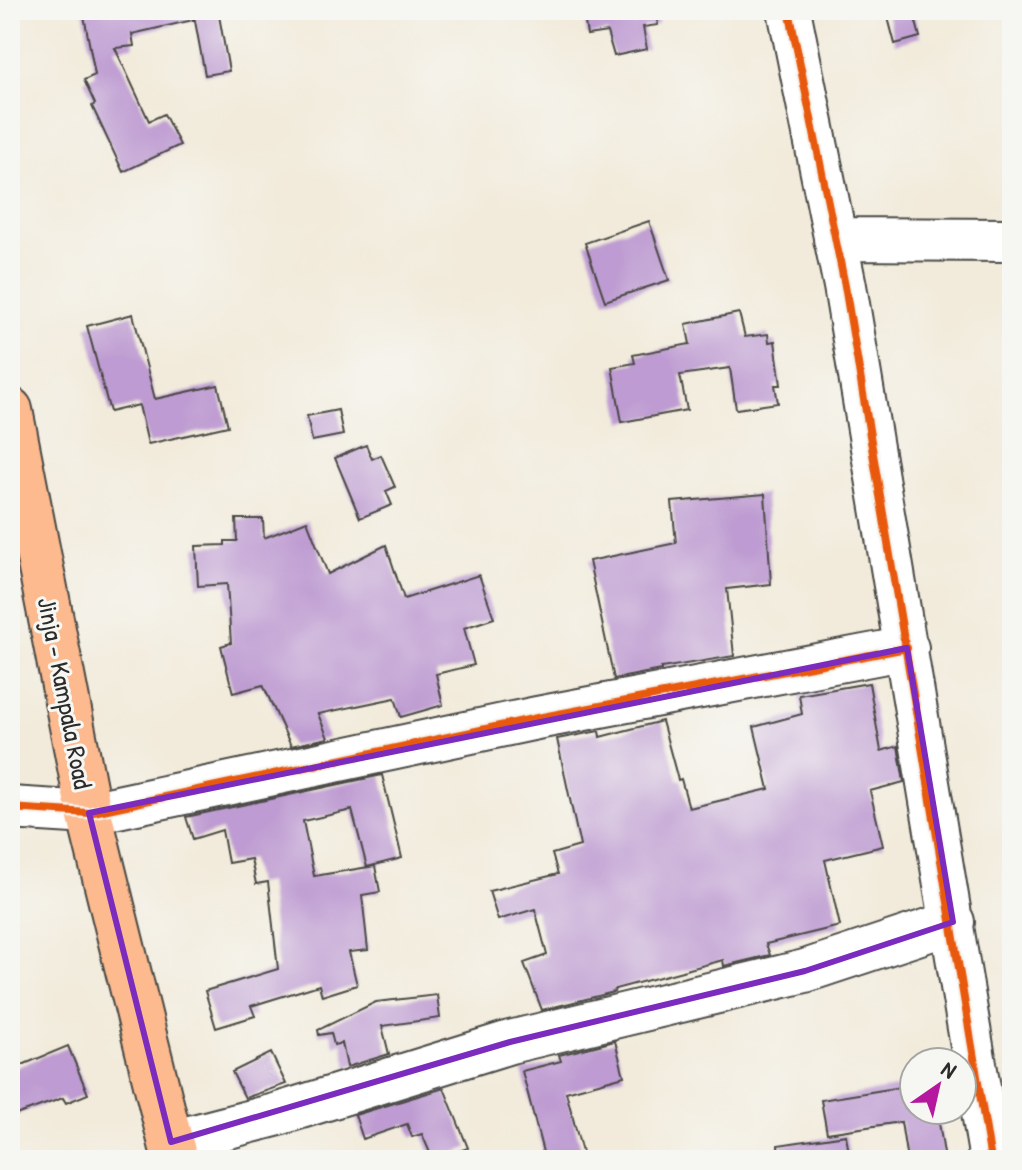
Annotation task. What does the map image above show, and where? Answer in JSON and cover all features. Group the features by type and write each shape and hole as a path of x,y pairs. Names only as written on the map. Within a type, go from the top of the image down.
{"highway":[{"name":"Jinja - Kampala Road","path":"10,410 89,813 173,1151"}],"street":[{"path":"789,10 835,239 907,648 991,1160"},
{"path":"835,239 1012,240"},
{"path":"10,808 89,813 537,718 907,648"},
{"path":"173,1151 510,1042 805,971 953,922"}],"highlighted area":[{"path":"907,648 953,922 805,971 510,1042 171,1142 89,813"}],"building":[{"path":"83,10 192,10 193,20 132,34 134,46 115,48 149,121 164,114 180,145 123,172 92,106 95,104 84,80 95,75"},
{"path":"193,10 218,10 229,71 205,75"},
{"path":"583,10 657,10 658,25 643,27 647,49 614,56 607,32 587,35"},
{"path":"886,10 913,10 920,37 895,44"},
{"path":"649,221 669,280 605,301 585,243"},
{"path":"739,313 745,337 768,334 769,342 775,341 781,385 775,385 778,403 736,409 730,368 680,375 687,410 622,422 612,367 635,363 633,355 690,344 686,324"},
{"path":"133,314 155,399 218,385 228,426 148,444 139,405 110,412 87,326"},
{"path":"338,410 343,435 312,441 307,416"},
{"path":"366,445 372,459 381,455 395,487 386,491 392,505 360,518 335,458"},
{"path":"765,494 771,584 727,589 734,656 614,679 589,561 676,543 672,502"},
{"path":"236,519 263,519 264,538 307,521 328,574 386,545 404,599 479,575 494,618 464,628 474,665 436,674 443,705 401,717 395,698 318,714 328,738 291,746 263,685 233,693 221,646 231,643 227,584 198,586 196,546 225,545 225,541 237,541"},
{"path":"869,683 881,751 898,746 904,782 870,791 883,846 825,860 840,926 766,944 770,955 724,966 723,960 542,1010 524,963 547,955 535,909 498,920 489,891 558,874 552,854 580,846 557,739 599,731 600,737 662,721 689,808 769,789 754,727 802,714 799,695"},
{"path":"382,775 402,858 367,867 352,810 303,821 314,876 375,866 380,892 362,895 368,950 349,952 357,985 322,996 319,985 251,1006 255,1016 216,1028 205,991 278,969 268,882 256,884 251,859 228,863 222,830 193,839 186,817"},
{"path":"437,995 440,1018 382,1026 389,1054 347,1067 342,1043 334,1045 331,1033 319,1035 318,1030 376,1002"},
{"path":"615,1041 624,1076 566,1092 584,1160 545,1160 522,1071 561,1061 559,1055"},
{"path":"68,1046 88,1094 66,1103 63,1098 10,1117 10,1070"},
{"path":"271,1053 286,1084 245,1098 232,1072"},
{"path":"444,1088 468,1148 433,1160 422,1134 412,1137 407,1124 363,1139 355,1115"},
{"path":"898,1088 898,1122 827,1133 821,1100"},
{"path":"902,1126 940,1126 945,1160 907,1160"},
{"path":"846,1135 850,1160 779,1160 778,1145"}],"cycle path":[{"path":"789,10 845,286 991,1160"},
{"path":"10,808 89,813 537,718 907,648"}]}
